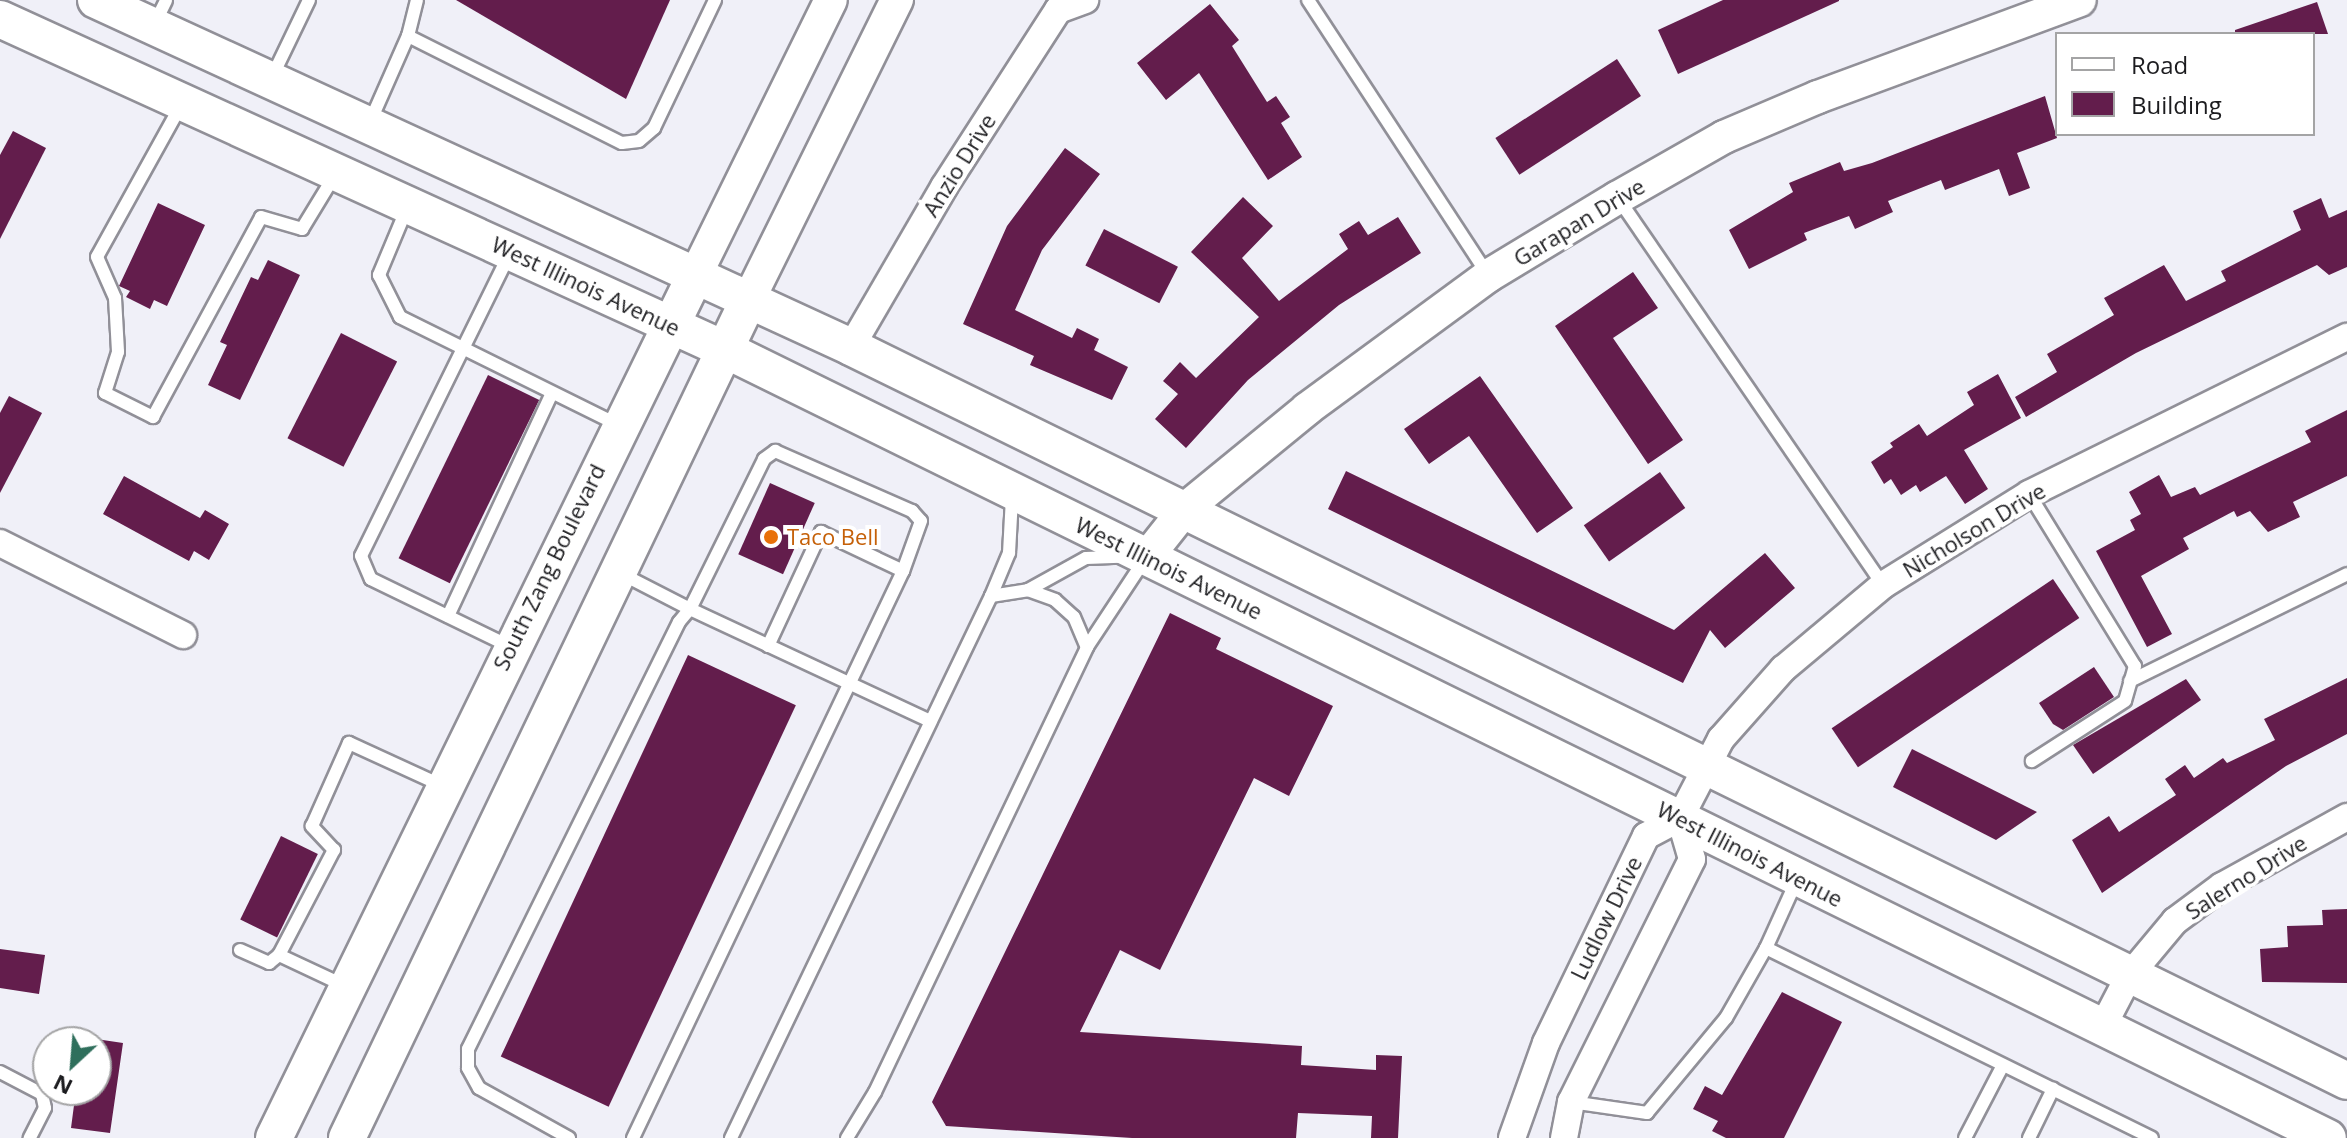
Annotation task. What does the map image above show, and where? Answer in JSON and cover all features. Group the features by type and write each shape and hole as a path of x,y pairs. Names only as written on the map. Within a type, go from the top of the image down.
{"main road":[{"path":"96,0 160,13 271,79 851,347 2347,1081"},
{"name":"West Illinois Avenue","path":"0,19 726,350 1012,494 1147,557 2328,1138"},
{"path":"337,172 368,124"},
{"name":"South Zang Boulevard","path":"274,1138 619,425 696,274"},
{"path":"347,1138 749,299"}],"street":[{"name":"South Zang Boulevard","path":"696,274 831,0"},
{"path":"749,299 897,0"},
{"name":"Anzio Drive","path":"851,347 944,187 1058,5 1085,0"},
{"name":"Garapan Drive","path":"1147,557 1185,509 1307,409 1488,276 1617,198 1724,137 1818,97 2080,0"},
{"name":"Nicholson Drive","path":"1680,818 1706,765 1783,669 1883,585 2029,494 2347,337"},
{"path":"0,543 183,635"},
{"name":"Salerno Drive","path":"2102,1028 2129,976 2175,921 2222,886 2347,817"},
{"path":"1564,1138 1571,1102 1692,859 1680,818"},
{"name":"Ludlow Drive","path":"1512,1138 1546,1043 1646,836 1680,818"}],"lane":[{"path":"271,79 309,0"},
{"path":"368,124 408,36 417,0"},
{"path":"408,36 630,142 654,128 715,0"},
{"path":"1308,0 1488,276"},
{"path":"182,103 97,257 115,298 118,352 105,393 153,417 261,217 302,229 337,172"},
{"path":"1617,198 1883,585"},
{"path":"408,206 379,275 384,297 400,317 461,350 619,425"},
{"path":"511,251 361,556 371,579 511,647"},
{"path":"448,616 552,393"},
{"path":"569,1138 479,1088 468,1068 468,1049 764,459 775,451 912,511 920,534 633,1138"},
{"path":"731,1138 991,596 1009,553 1012,494"},
{"path":"2029,494 2135,666 2125,701 2032,761"},
{"path":"768,646 821,532 903,571"},
{"path":"991,596 1028,590 1086,558 1147,557"},
{"path":"847,1138 875,1092 1087,647 1147,557"},
{"path":"617,572 930,721"},
{"path":"2130,681 2347,574"},
{"path":"1028,590 1055,600 1074,617 1087,647"},
{"path":"240,950 269,963 279,955 334,850 312,826 349,743 443,786"},
{"path":"1571,1102 1647,1113 1726,1018 1766,948 1798,879"},
{"path":"1766,948 2053,1089 2133,1134 2152,1138"},
{"path":"279,955 347,986"},
{"path":"1965,1138 2003,1065"},
{"path":"0,1072 42,1094 45,1108 30,1138"},
{"path":"2029,1138 2053,1089"}],"building":[{"path":"456,0 670,0 626,99"},
{"path":"1723,0 1839,1 1678,74 1658,30"},
{"path":"2317,2 2328,34 2235,32"},
{"path":"1210,4 1239,40 1232,46 1267,102 1276,96 1290,117 1281,123 1302,157 1268,180 1199,73 1166,100 1137,63"},
{"path":"1617,59 1641,96 1519,175 1495,138"},
{"path":"2045,96 2057,138 2017,153 2030,188 2009,196 1999,169 1945,190 1941,180 1888,201 1893,212 1855,229 1849,216 1804,233 1807,240 1749,269 1729,230 1793,192 1789,183 1840,162 1844,171"},
{"path":"13,131 46,148 0,239 0,155"},
{"path":"1065,148 1100,174 1042,250 1015,310 1072,338 1077,328 1099,339 1094,350 1128,367 1112,400 1030,365 1034,356 963,324 1007,226"},
{"path":"1243,197 1273,226 1242,258 1279,301 1348,249 1339,234 1359,221 1368,235 1398,217 1421,253 1339,305 1248,380 1186,448 1155,419 1178,394 1163,381 1180,362 1196,378 1259,317 1191,252"},
{"path":"2321,198 2329,218 2347,210 2347,267 2329,275 2317,265 2136,353 2026,417 2015,397 2057,372 2047,354 2114,315 2104,298 2164,265 2186,301 2226,281 2221,271 2301,230 2293,211"},
{"path":"158,203 205,225 167,306 154,300 150,309 126,297 130,291 119,286"},
{"path":"1104,229 1178,267 1159,303 1085,266"},
{"path":"268,260 300,275 240,400 208,385 227,345 220,342 251,277 258,280"},
{"path":"1633,272 1658,308 1613,338 1683,440 1648,464 1555,326"},
{"path":"341,333 397,362 344,467 287,438"},
{"path":"1998,374 2021,418 1964,450 1988,489 1965,504 1946,476 1920,492 1916,485 1901,495 1891,479 1884,484 1871,462 1893,447 1890,443 1919,424 1927,436 1974,405 1967,392"},
{"path":"488,375 539,400 450,583 399,558"},
{"path":"1480,376 1573,508 1537,533 1469,436 1429,464 1404,429"},
{"path":"9,396 42,413 0,493 0,413"},
{"path":"2347,410 2347,476 2293,502 2300,517 2268,532 2250,511 2237,517 2234,511 2183,538 2189,549 2141,576 2172,634 2147,647 2096,551 2135,530 2130,520 2141,514 2129,492 2159,475 2171,497 2195,487 2200,495 2311,442 2305,431"},
{"path":"1346,471 1674,630 1765,553 1795,588 1725,648 1710,630 1683,683 1328,509"},
{"path":"1660,472 1685,508 1609,561 1584,525"},
{"path":"124,476 200,518 205,510 229,524 209,560 194,551 189,561 103,514"},
{"name":"Taco Bell","path":"770,483 815,503 783,574 738,554"},
{"path":"2053,579 2079,618 1858,767 1832,728"},
{"path":"1170,613 1221,638 1216,649 1333,706 1289,796 1254,778 1160,970 1120,950 1080,1032 1302,1046 1301,1065 1376,1070 1376,1055 1402,1056 1398,1138 1371,1138 1372,1116 1298,1113 1296,1138 1132,1138 946,1126 932,1102"},
{"path":"688,655 796,705 609,1107 501,1056"},
{"path":"2094,667 2114,697 2063,730 2053,724 2039,703"},
{"path":"2347,678 2347,734 2286,766 2102,893 2072,840 2109,816 2119,832 2176,795 2165,779 2185,765 2194,778 2223,758 2227,763 2275,740 2264,719"},
{"path":"2186,679 2201,700 2093,774 2073,745"},
{"path":"1912,749 2037,812 1996,840 1893,787"},
{"path":"281,836 318,854 277,938 240,920"},
{"path":"2347,909 2347,983 2262,982 2260,949 2288,947 2287,926 2323,925 2322,910"},
{"path":"0,949 45,955 39,994 0,988"},
{"path":"1782,992 1842,1022 1784,1138 1726,1138 1712,1131 1718,1121 1693,1109 1705,1086 1722,1095"},
{"path":"112,1041 123,1043 110,1133 71,1128 74,1106 112,1106"}],"place":[{"name":"Taco Bell","path":"771,537"}]}
